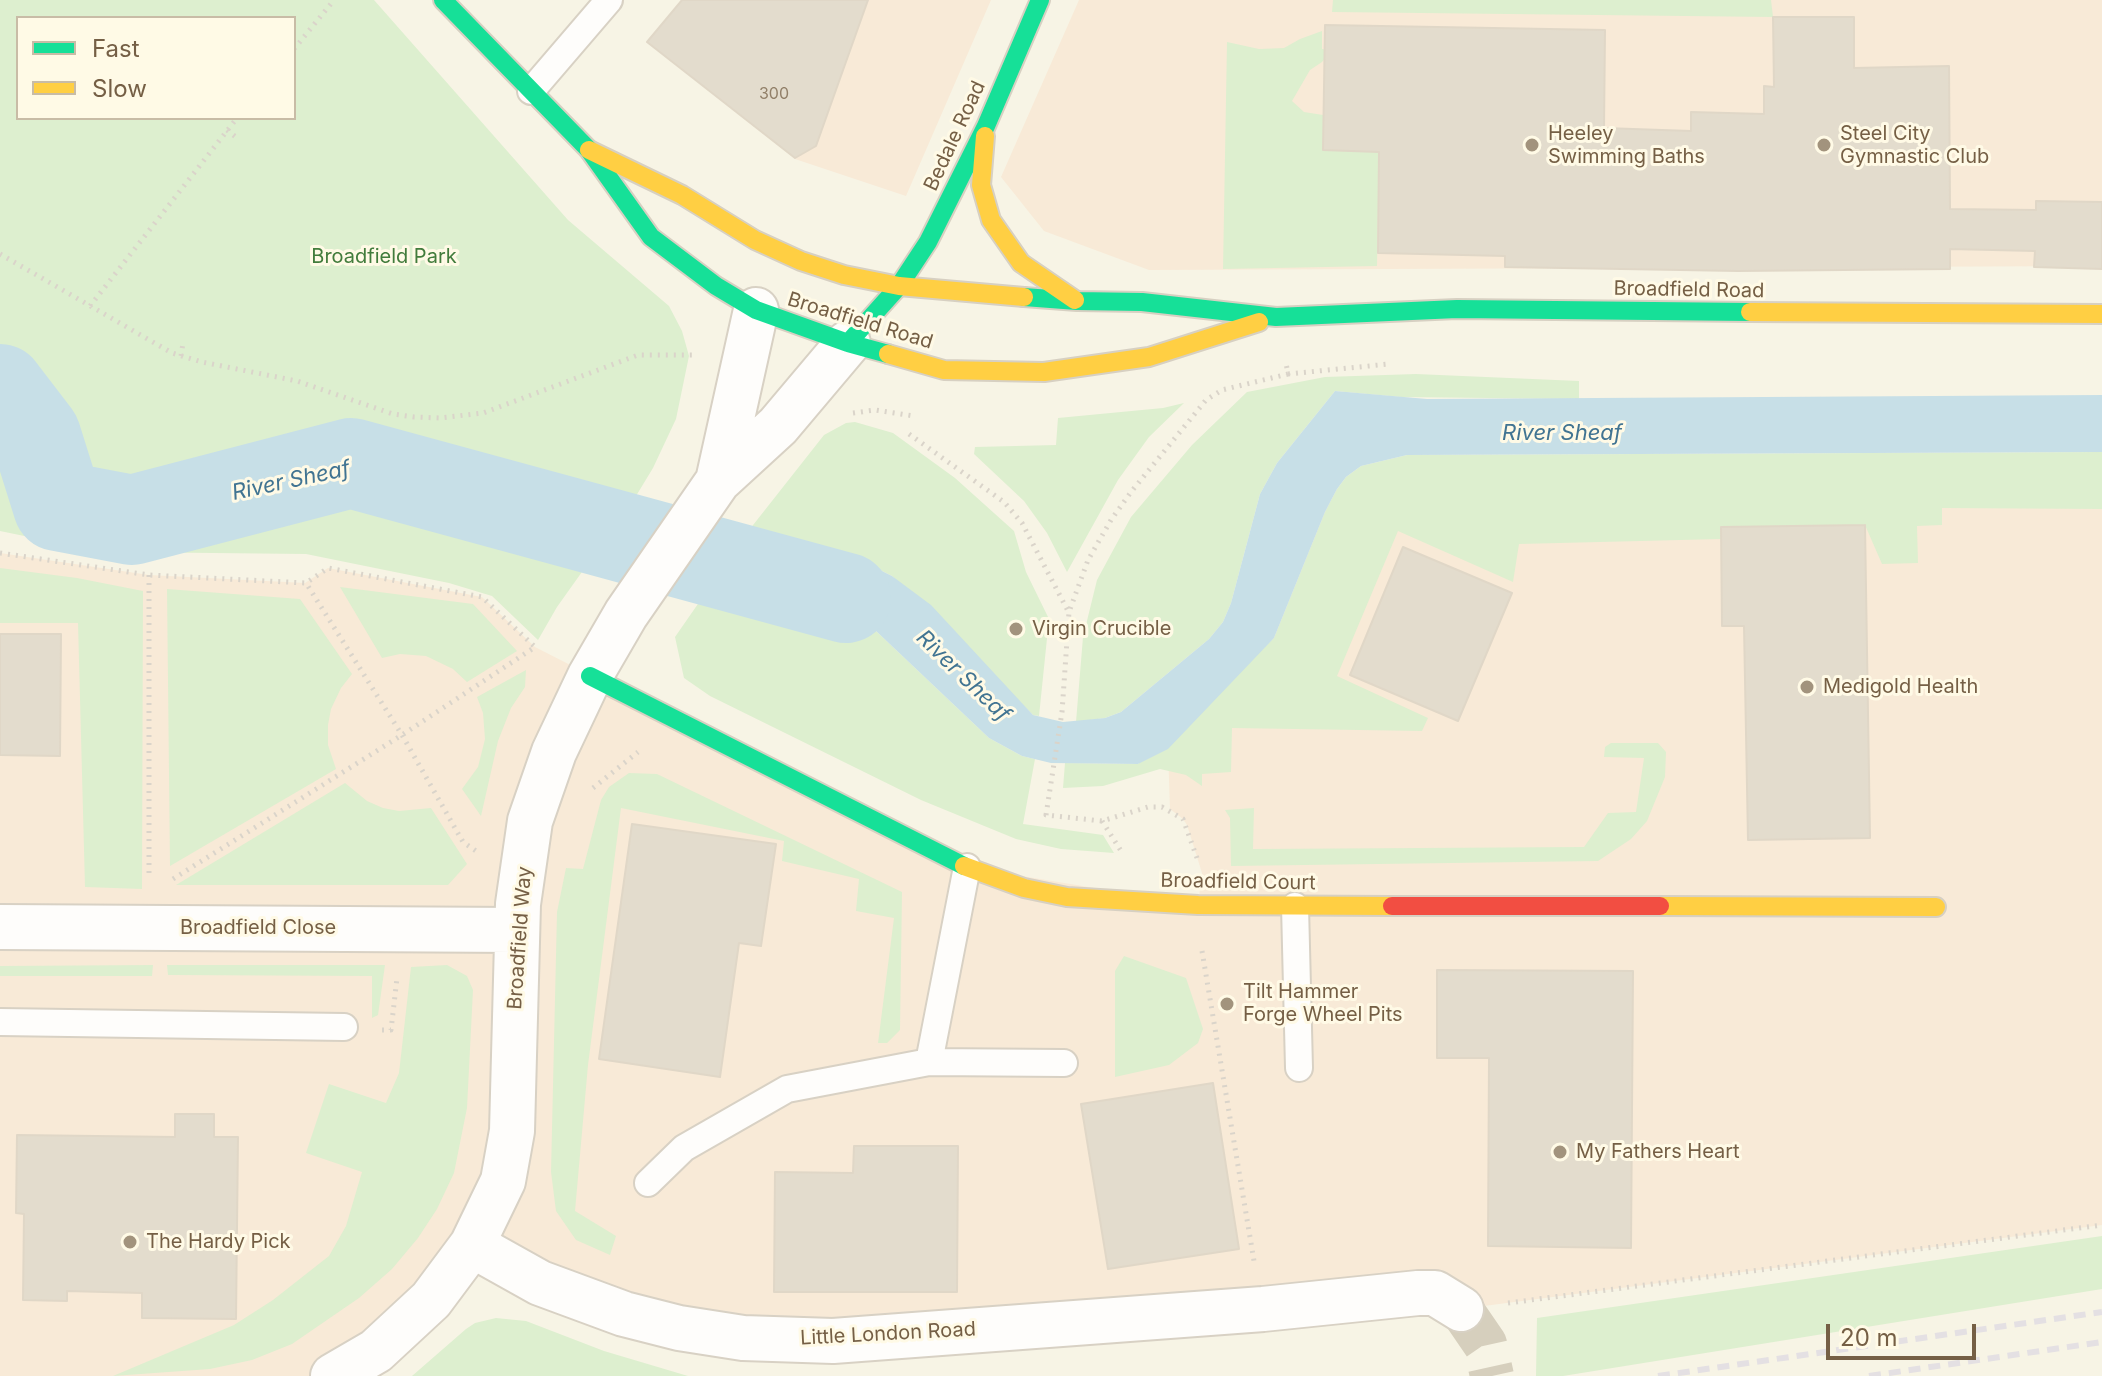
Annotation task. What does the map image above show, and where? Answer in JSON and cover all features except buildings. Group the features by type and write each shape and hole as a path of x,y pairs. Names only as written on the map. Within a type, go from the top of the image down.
{"street":[{"name":"Broadfield Road","path":"443,0 589,150 651,237 716,286 765,304 848,343 944,370 1044,372 1149,357 1276,317"},
{"name":"Bedale Road","path":"848,343 899,286 928,242 986,126 1040,0"},
{"path":"986,126 981,185 991,220 1021,263 1077,301"},
{"name":"Broadfield Road","path":"589,150 682,195 755,240 801,261 844,275 899,286 1077,301 1142,302 1276,317 1457,309 2102,314"},
{"path":"807,281 844,275"},
{"name":"Broadfield Way","path":"711,492 745,355 765,304"},
{"name":"Broadfield Way","path":"472,1245 503,1181 509,1155 517,930 530,821 543,779 590,676 626,614 711,492 796,406 848,343"},
{"name":"Broadfield Court","path":"590,676 967,867 1024,888 1067,897 1198,905 1936,907"},
{"name":"Broadfield Close","path":"0,927 517,930"},
{"path":"333,1376 376,1351 415,1317 472,1245"},
{"name":"Little London Road","path":"472,1245 540,1283 624,1314 679,1328 743,1338 833,1341 1263,1309 1418,1293 1435,1293 1461,1309"}],"lane":[{"path":"531,91 609,0"},
{"path":"929,1062 967,867"},
{"path":"1295,906 1299,1068"},
{"path":"0,1022 344,1027"},
{"path":"648,1183 684,1148 787,1089 929,1062 1064,1063"}],"path":[{"path":"296,47 334,0"},
{"path":"90,306 119,273 235,120"},
{"path":"227,130 237,138"},
{"path":"0,254 155,346 181,356 297,381 393,414 440,418 483,413 638,355 669,353 689,356 707,352 745,355"},
{"path":"1263,1309 1201,949 1198,905 1202,873 1187,825 1170,809 1155,806 1102,821 1046,815 1062,712 1069,612 1088,560 1131,492 1206,400 1222,390 1288,374 1276,317"},
{"path":"181,356 183,343"},
{"path":"796,406 821,425 849,414 875,410 914,416"},
{"path":"909,434 1004,502 1022,523 1069,612"},
{"path":"0,553 149,575 306,583 328,568 482,597 535,647 402,735 163,885"},
{"path":"149,575 149,893"},
{"path":"306,583 402,735 463,842 471,849 524,864"},
{"path":"344,1027 391,1030 403,929"},
{"path":"1461,1309 2102,1225"}],"shaded area":[{"path":"682,0 991,0 906,196 795,159 647,42"},
{"path":"1079,0 2102,0 2102,266 1149,270 1044,231 1001,177"},
{"path":"2102,452 2102,1225 1461,1309 743,1338 472,1245 333,1376 0,1376 0,553 149,575 305,583 328,568 482,597 535,647 967,867 1198,905 1202,873 1187,825 1170,809 1168,749 1274,638 1337,489"}],"green space":[{"name":"Broadfield Park","path":"0,0 374,0 568,220 669,306 682,331 689,356 676,419 636,496 557,607 538,640 492,596 449,583 306,554 120,552 0,531"},
{"path":"1333,0 1771,0 1773,17 1332,12"},
{"path":"1322,31 1322,49 1332,50 1310,70 1292,101 1304,112 1323,115 1323,150 1379,152 1377,266 1223,269 1227,42 1259,49 1284,48"},
{"path":"1416,374 1579,381 1579,399 1401,397 1335,391 1277,463 1260,494 1231,603 1223,622 1209,639 1121,712 1076,722 1083,637 1097,580 1131,517 1192,445 1247,392 1325,377"},
{"path":"1184,403 1149,437 1118,480 1067,572 1047,533 1024,501 974,454 975,447 1056,445 1058,418 1163,408"},
{"path":"855,422 893,433 955,478 1014,531 1026,572 1049,619 1039,716 1033,715 892,576 872,566 746,534 824,435 846,423"},
{"path":"2102,452 2102,509 1942,508 1942,525 1917,526 1918,563 1882,564 1865,525 1721,527 1721,539 1519,544 1513,582 1398,531 1337,676 1428,718 1422,731 1232,728 1231,772 1202,774 1202,786 1186,775 1160,769 1103,786 1063,788 1065,763 1138,764 1274,638 1325,512 1346,477 1361,466 1407,455"},
{"path":"0,568 143,591 142,889 85,887 78,623 0,623"},
{"path":"340,587 473,604 517,651 467,682 453,669 426,656 400,654 382,658"},
{"path":"709,588 861,623 876,631 989,738 1022,756 1035,759 1023,824 1103,835 1114,853 1061,849 1016,839 921,800 710,696 684,678 675,637"},
{"path":"167,589 300,599 352,674 331,709 328,725 328,745 336,769 170,866"},
{"path":"526,670 525,687 511,708 498,741 481,816 462,789 478,767 485,739 483,713 477,697"},
{"path":"1611,743 1658,743 1666,752 1665,777 1647,821 1631,839 1598,861 1231,866 1230,818 1225,810 1254,808 1253,849 1584,847 1608,813 1636,812 1644,758 1604,757 1605,747"},
{"path":"629,773 657,774 902,892 900,1030 887,1043 878,1043 894,918 856,911 859,879 782,861 784,841 621,808 588,1065 575,1211 616,1236 610,1255 576,1240 556,1211 551,1172 557,912 566,868 583,869 601,800 609,787"},
{"path":"345,783 367,801 383,808 399,811 431,808 467,864 448,885 176,885"},
{"path":"1124,956 1186,978 1203,1029 1198,1043 1169,1065 1115,1077 1115,971"},
{"path":"153,965 152,976 0,976 0,966"},
{"path":"167,965 385,965 378,1015 372,1018 372,976 168,975"},
{"path":"447,965 467,976 473,990 467,1108 454,1173 437,1209 418,1238 392,1269 359,1298 292,1344 252,1360 210,1369 113,1376 234,1325 273,1300 329,1256 346,1226 362,1172 306,1153 329,1084 386,1103 399,1073 411,967"},
{"path":"2102,1236 2102,1289 1563,1376 1536,1376 1537,1318"},
{"path":"496,1318 526,1321 604,1351 688,1376 412,1376 466,1329 475,1323"}],"water":[{"path":"1335,391 1427,399 2102,395 2102,452 1407,455 1361,466 1346,477 1325,512 1274,638 1168,749 1138,764 1051,763 1022,756 989,738 876,631 861,623 709,588 746,534 872,566 892,576 931,605 1033,715 1063,722 1105,718 1121,712 1209,639 1223,622 1231,603 1260,494 1277,463"}],"waterway":[{"name":"River Sheaf","path":"0,389 36,436 58,506 132,520 351,463 846,598"}],"tunnel":[{"path":"1461,1309 1485,1344 1492,1376"}],"railway":[{"path":"1658,1376 2102,1312"},
{"path":"1869,1376 2102,1342"}],"traffic: fast":[{"path":"443,0 589,150 651,237 716,286 756,310 888,354"},
{"path":"848,343 899,286 928,242 986,126 1040,0"},
{"path":"1024,297 1142,302 1276,317 1457,309 1750,312"},
{"path":"590,676 964,866"}],"traffic: slow":[{"path":"985,136 981,185 991,220 1021,263 1075,300"},
{"path":"589,150 682,195 755,240 801,261 844,275 899,286 1024,297"},
{"path":"1750,312 2102,314"},
{"path":"888,354 944,370 1044,372 1149,357 1259,322"},
{"path":"964,866 1024,888 1067,897 1198,905 1392,906"},
{"path":"1660,906 1936,907"}],"traffic: jam":[{"path":"1392,906 1660,906"}],"place":[{"name":"Heeley Swimming Baths","path":"1532,145"},
{"name":"Steel City Gymnastic Club","path":"1824,145"},
{"name":"Virgin Crucible","path":"1016,629"},
{"name":"Medigold Health","path":"1807,687"},
{"name":"Tilt Hammer Forge Wheel Pits","path":"1227,1004"},
{"name":"My Fathers Heart","path":"1560,1152"},
{"name":"The Hardy Pick","path":"130,1242"}]}
